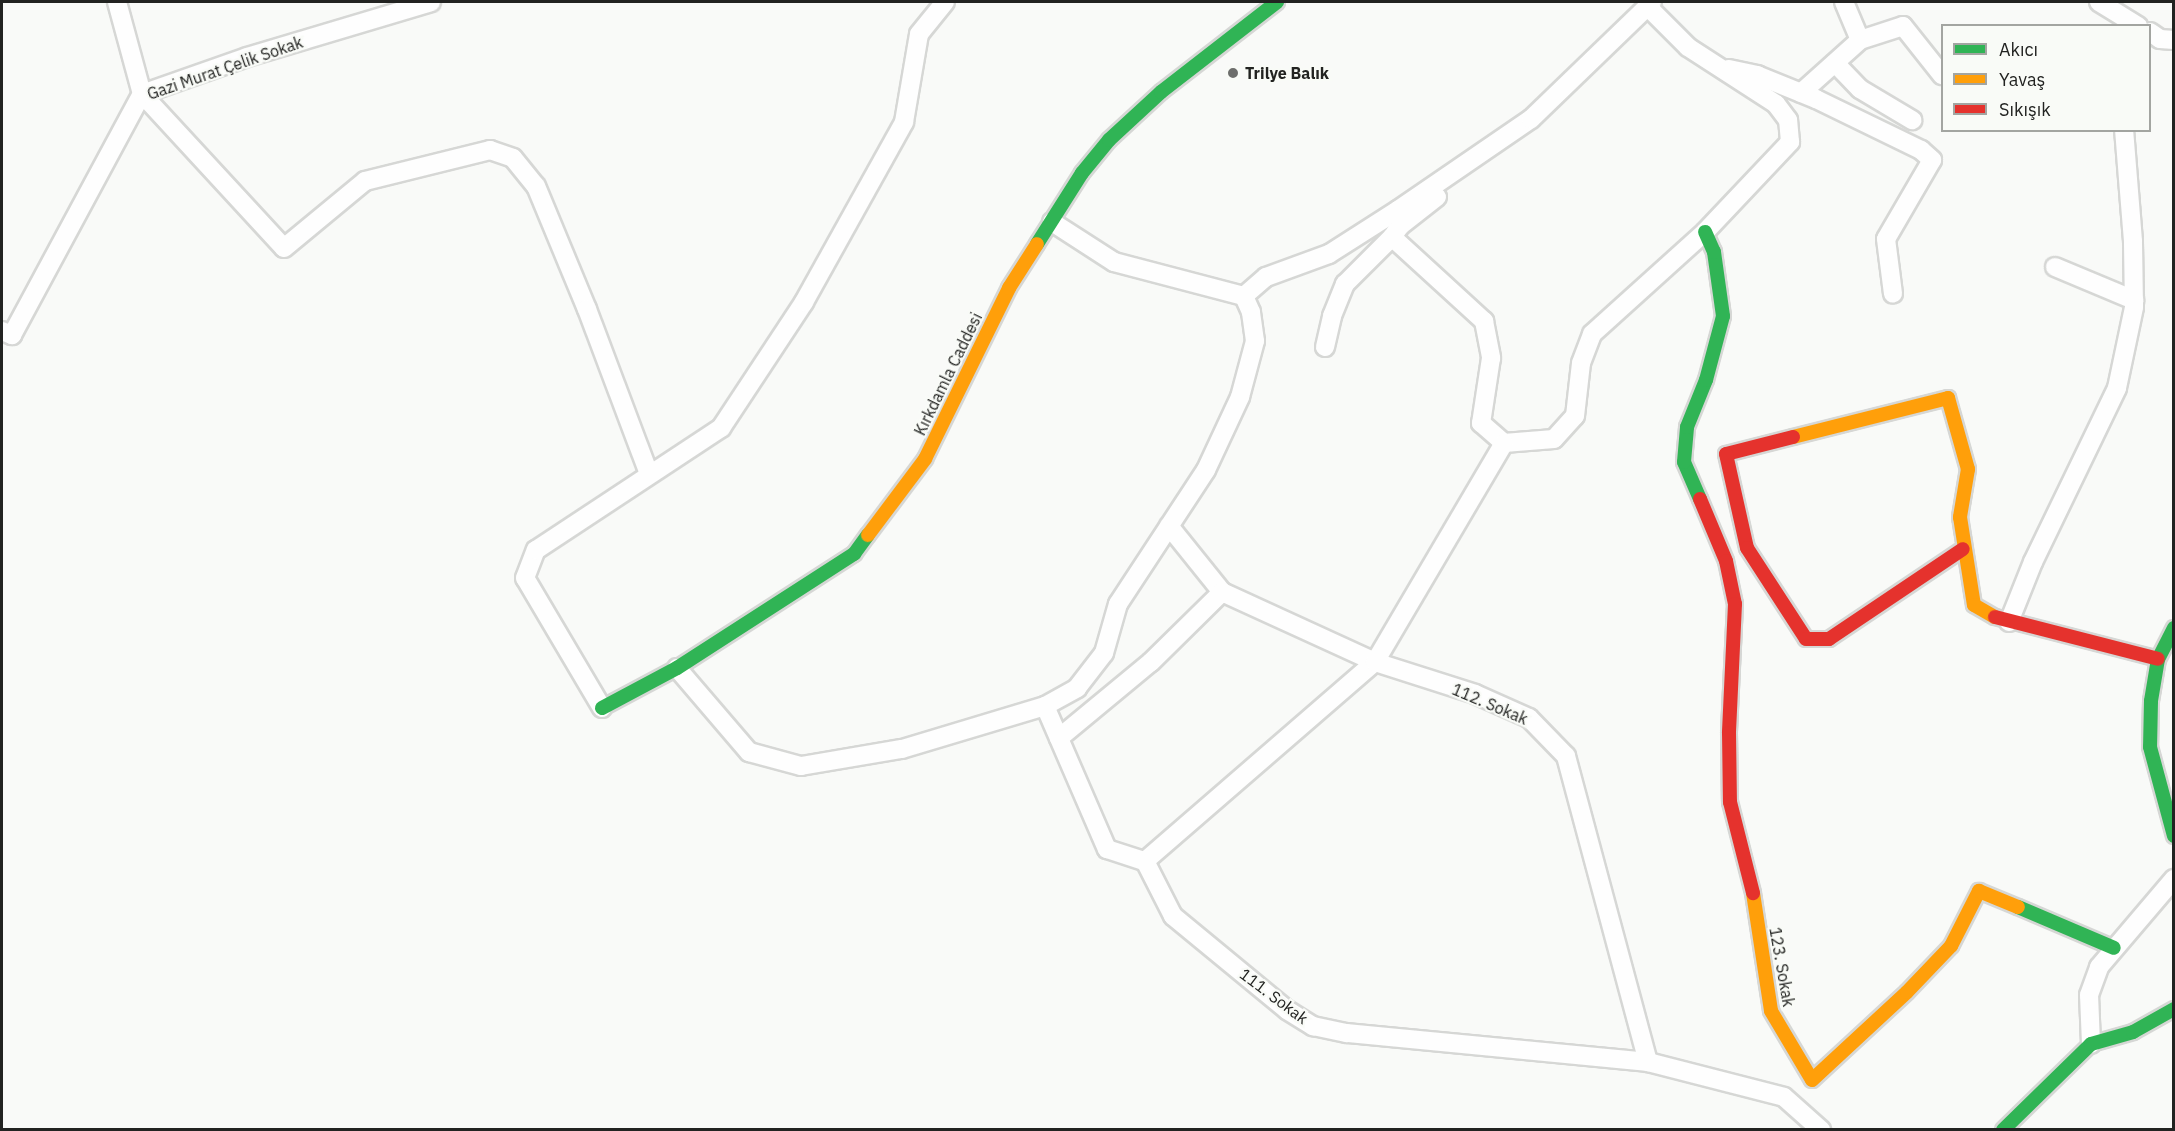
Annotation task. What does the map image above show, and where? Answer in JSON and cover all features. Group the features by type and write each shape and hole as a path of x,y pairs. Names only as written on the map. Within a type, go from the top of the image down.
{"street":[{"path":"117,2 142,94 284,248 364,181 490,150 513,158 536,186 587,309 649,474"},
{"name":"Gazi Murat Çelik Sokak","path":"7,333 142,94 247,57 431,2"},
{"path":"602,708 525,578 536,550 721,428 804,302 904,122 919,34 945,2"},
{"name":"Kırkdamla Caddesi","path":"602,708 677,668 854,554 925,459 1009,288 1082,173 1109,140 1161,92 1277,2"},
{"path":"1844,2 1860,40"},
{"path":"2099,2 2135,24"},
{"path":"1325,347 1332,316 1345,284 1400,226 1531,119 1649,4 1688,47 1776,104 1788,120 1790,142 1704,232 1592,334 1581,363 1575,416 1554,438 1504,443 1481,423 1491,358 1484,321 1392,237"},
{"path":"1801,93 1860,40 1903,26 1941,74"},
{"path":"2151,33 2160,39 2174,40"},
{"path":"1834,63 1860,89 1912,120"},
{"path":"1719,67 1757,75 1801,93 1921,150 1932,160 1886,239 1893,294"},
{"path":"1244,296 1266,277 1329,254 1531,119"},
{"path":"2009,622 2034,562 2117,388 2134,300 2124,132"},
{"path":"1052,222 1114,262 1244,296"},
{"name":"123. Sokak","path":"1704,232 1714,252 1723,316 1706,380 1687,427 1684,462 1726,561 1735,604 1729,733 1730,802 1754,899 1771,1011 1812,1080"},
{"path":"2055,267 2134,300"},
{"path":"677,668 749,753 801,766 902,749 1045,706 1077,688 1104,653 1118,604 1206,470 1240,397 1255,341 1251,312 1244,296"},
{"path":"1962,549 1830,639 1806,639 1747,548 1726,454 1948,398 1968,469 1960,517 1962,549 1974,605 1991,616 2009,622 2035,626 2158,659"},
{"path":"1045,706 1107,849 1145,861 1375,662 1504,443"},
{"name":"112. Sokak","path":"1169,526 1222,592 1375,662 1474,694 1529,718 1566,756 1648,1062"},
{"path":"1726,561 1747,548"},
{"path":"1059,738 1151,662 1222,592"},
{"path":"2174,628 2158,659 2151,701 2150,747 2174,836"},
{"name":"111. Sokak","path":"1145,861 1173,916 1287,1010 1313,1026 1347,1033 1648,1062 1784,1097"},
{"path":"2091,1044 2089,995 2099,967 2174,879"},
{"path":"1821,1130 1784,1097 1812,1080 1907,992 1951,946 1979,891 2114,948"},
{"path":"2003,1130 2091,1044 2133,1032 2174,1009"}],"traffic: fast":[{"path":"1037,244 1082,173 1109,140 1161,92 1277,2"},
{"path":"1700,499 1684,462 1687,427 1706,380 1723,316 1714,252 1705,232"},
{"path":"602,708 677,668 854,554 868,535"},
{"path":"2174,628 2158,659 2151,701 2150,747 2174,836"},
{"path":"2018,907 2114,948"},
{"path":"2003,1130 2091,1044 2133,1032 2174,1009"}],"traffic: slow":[{"path":"868,535 925,459 1009,288 1037,244"},
{"path":"1793,437 1948,398 1968,469 1960,517 1974,605 1995,617"},
{"path":"1753,893 1771,1011 1812,1080 1907,992 1951,946 1979,891 2018,907"}],"traffic: jam":[{"path":"1793,437 1726,454 1747,548 1806,639 1829,639 1963,549"},
{"path":"1700,499 1726,561 1735,604 1729,733 1730,802 1753,893"},
{"path":"1995,617 2158,659"}],"place":[{"name":"Trilye Balık","path":"1233,73"}]}
